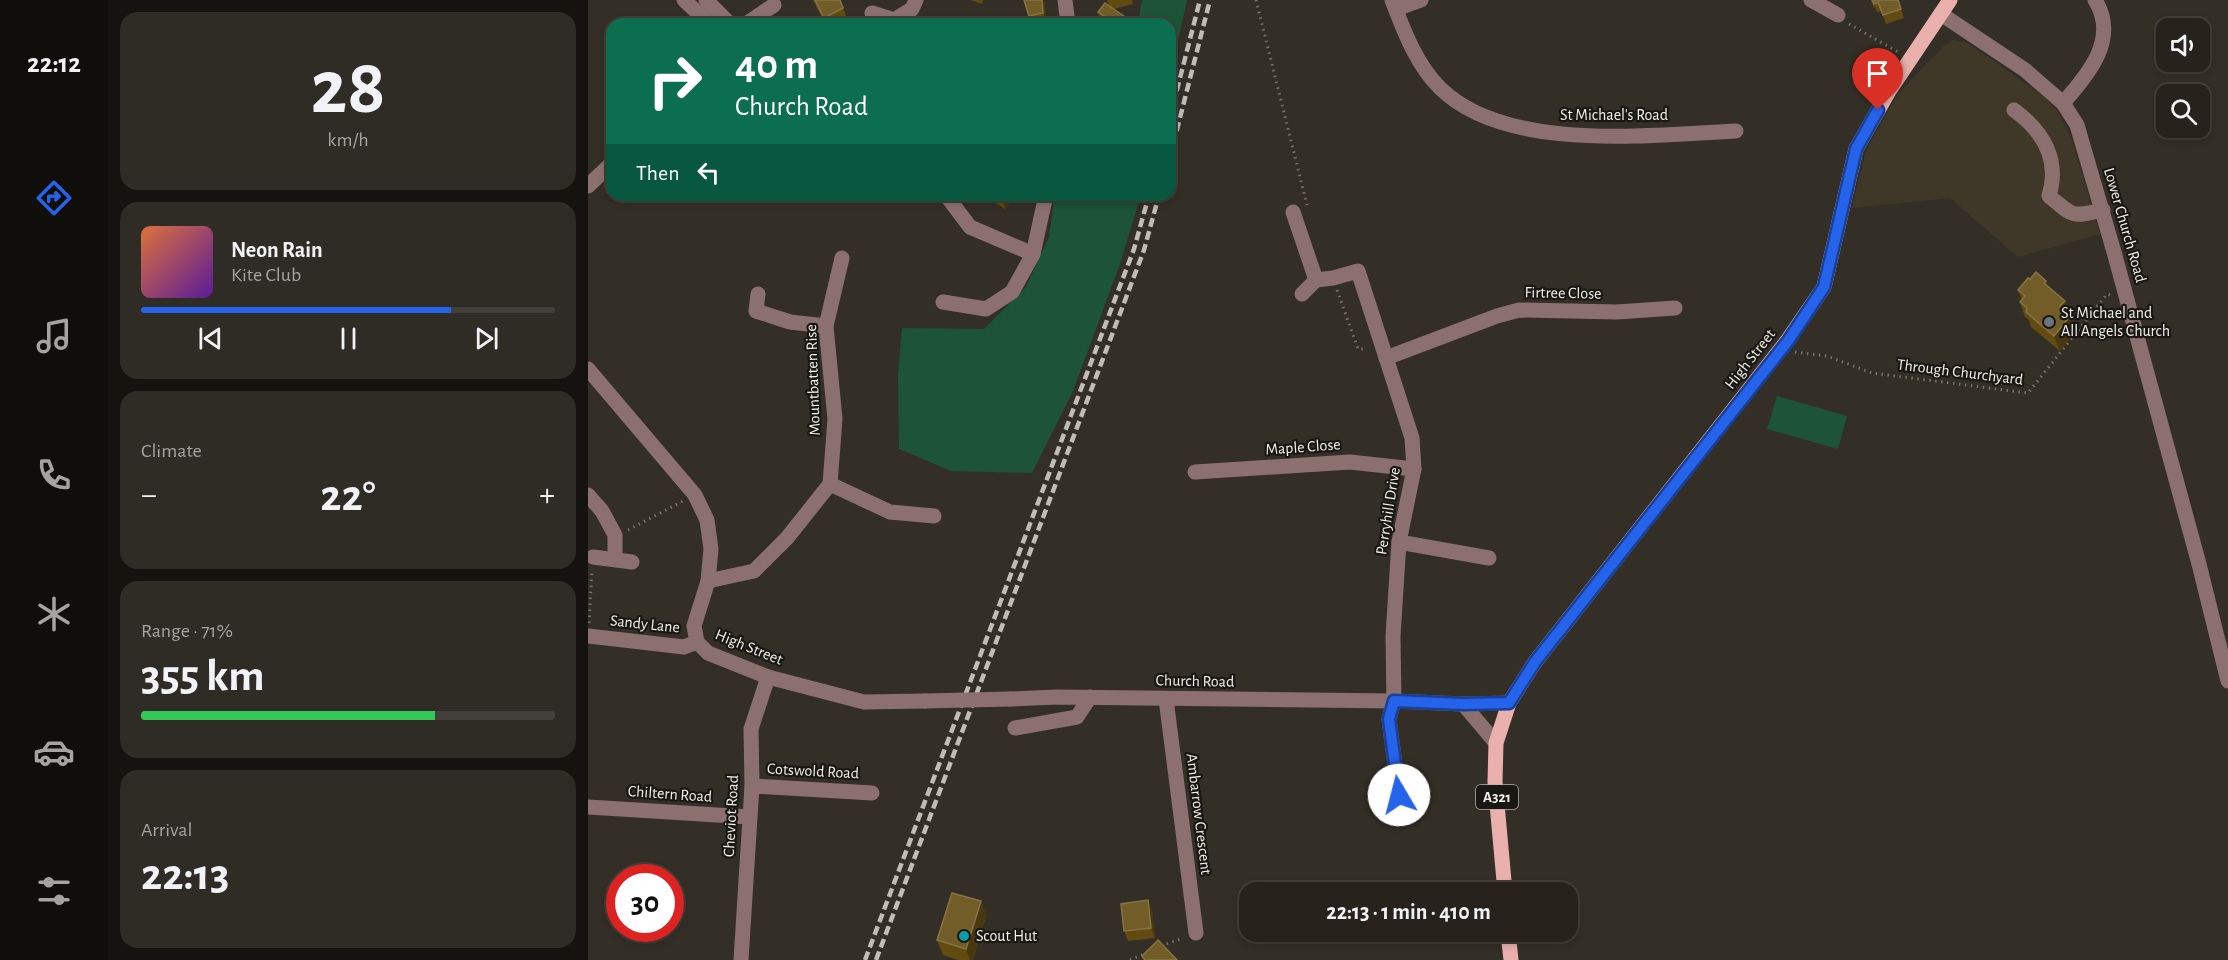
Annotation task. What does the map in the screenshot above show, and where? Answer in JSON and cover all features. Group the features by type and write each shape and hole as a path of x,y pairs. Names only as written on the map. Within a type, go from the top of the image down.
{"main road":[{"name":"High Street","path":"1509,703 1535,662 1781,350 1824,287 1856,149 1889,91 1950,0"},
{"name":"A321","path":"1504,882 1495,782 1496,743 1509,703"},
{"path":"1509,942 1511,960"}],"street":[{"path":"684,0 704,18"},
{"path":"706,0 724,18"},
{"path":"897,18 912,9 916,0"},
{"path":"1065,0 1067,18"},
{"name":"St Michael's Road","path":"1421,0 1394,5 1414,53 1440,88 1483,116 1556,134 1615,136 1736,131"},
{"path":"1811,0 1838,15"},
{"path":"2063,103 2099,55 2105,38 2105,23 2095,0"},
{"path":"754,18 774,4"},
{"path":"872,13 888,18"},
{"name":"Lower Church Road","path":"1941,14 2025,70 2063,103 2078,126 2199,564 2228,681"},
{"path":"2014,110 2036,128 2052,162 2054,180 2049,196 2068,212 2078,216 2103,210"},
{"path":"588,186 606,169"},
{"path":"950,201 970,227 1033,254"},
{"path":"944,302 986,309 1012,292 1033,254 1045,201"},
{"path":"1293,212 1316,280 1302,294"},
{"name":"Mountbatten Rise","path":"830,484 835,419 826,326 842,258"},
{"name":"Perryhill Drive","path":"1316,280 1358,271 1412,438 1414,469 1399,542 1393,636 1394,701 1389,719 1399,795 1381,798"},
{"path":"758,294 756,311 790,322 826,326"},
{"name":"Firtree Close","path":"1386,357 1519,310 1617,312 1675,308"},
{"name":"High Street","path":"588,369 695,495 707,520 711,549 708,581 694,626 697,642 708,653 768,677 864,702 925,701"},
{"name":"Maple Close","path":"1195,472 1350,462 1414,469"},
{"path":"708,581 754,571 787,538 830,484 890,512 934,516"},
{"path":"588,495 602,511 615,536 615,559"},
{"path":"1399,542 1489,558"},
{"path":"593,557 633,562"},
{"name":"Sandy Lane","path":"588,636 684,647 697,642"},
{"name":"Cheviot Road","path":"741,960 752,786 751,729 768,677"},
{"path":"1016,728 1077,717 1090,697"},
{"name":"Church Road","path":"925,701 1090,697 1509,703"},
{"name":"Ambarrow Crescent","path":"1166,699 1196,933"},
{"path":"1464,704 1496,743"},
{"name":"Cotswold Road","path":"752,786 872,793"},
{"name":"Chiltern Road","path":"588,807 749,817"}],"path":[{"path":"1256,0 1306,202"},
{"path":"1838,15 1911,60"},
{"name":"Through Churchyard","path":"1781,350 1827,356 1872,373 2028,393 2107,294 2127,299"},
{"path":"615,536 695,495"},
{"path":"589,624 593,557"},
{"path":"1130,960 1196,933"}],"shaded area":[{"path":"1953,40 1967,43 1993,60 2044,97 2058,112 2072,140 2100,234 2018,257 1950,198 1852,208 1865,153 1897,95 1943,47"}],"green space":[{"path":"1142,0 1187,0 1176,51 1176,18 1139,18"},
{"path":"1054,201 1139,201 1120,264 1073,391 1032,473 951,471 899,449 898,374 902,328 984,329 1026,287 1049,237"},
{"path":"1777,396 1847,416 1838,449 1767,429"}],"building":[{"path":"815,0 840,0 843,8 824,18"},
{"path":"1024,0 1042,0 1043,13 1029,16"},
{"path":"1872,0 1898,0 1901,9 1883,15 1878,2 1874,4"},
{"path":"1105,3 1127,18 1103,18 1104,16 1098,12"},
{"name":"St Michael and All Angels Church","path":"2036,272 2046,281 2044,283 2065,301 2060,306 2071,315 2054,336 2026,312 2027,308 2020,302 2025,296 2018,290"},
{"path":"952,893 981,901 966,949 937,940"},
{"path":"1148,900 1151,928 1124,931 1121,904"},
{"path":"1158,940 1177,960 1145,960 1142,956"}],"railway":[{"path":"1176,94 1200,0"},
{"path":"1176,133 1210,0"},
{"path":"865,960 1134,249 1147,201"},
{"path":"876,960 1144,250 1157,201"}],"place":[{"name":"St Michael and All Angels Church","path":"2049,322"},
{"name":"Scout Hut","path":"964,936"}],"route":[{"path":"1399,795 1389,719 1394,701 1492,705 1509,703 1535,662 1788,341 1824,287 1856,149 1878,110"}]}
